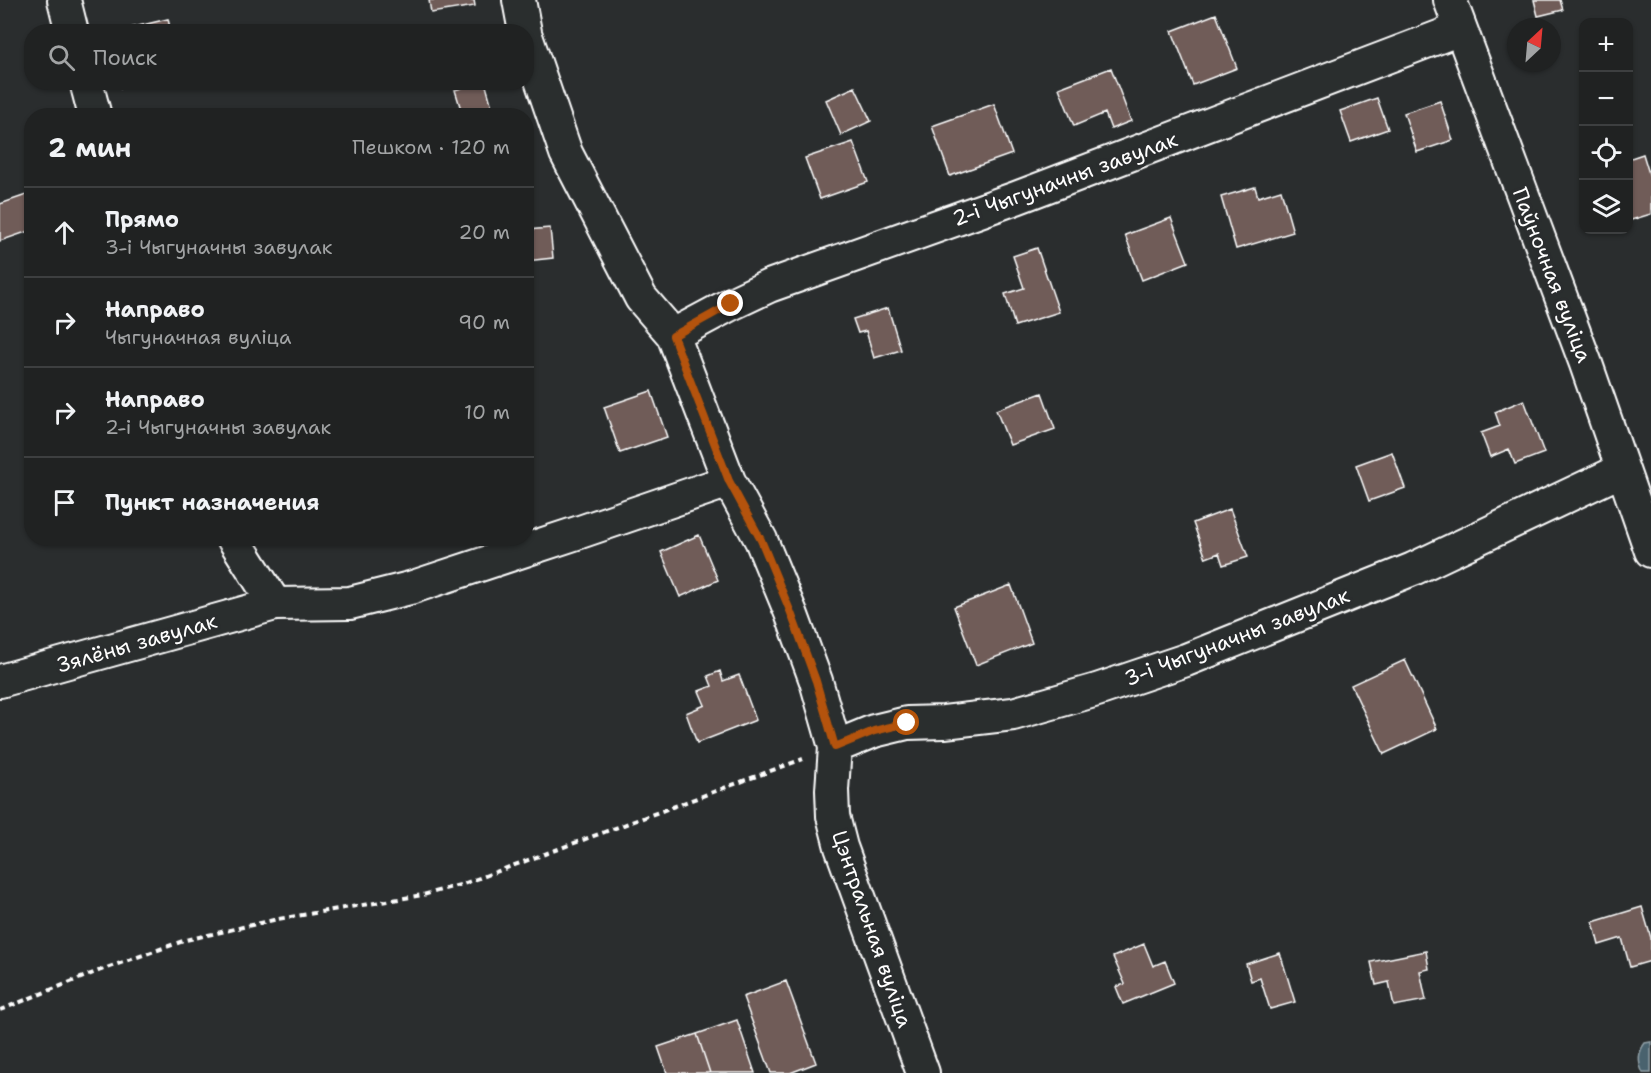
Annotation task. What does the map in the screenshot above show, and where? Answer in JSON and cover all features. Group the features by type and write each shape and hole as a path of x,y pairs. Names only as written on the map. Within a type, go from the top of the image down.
{"street":[{"path":"64,0 70,24"},
{"path":"519,0 524,24"},
{"name":"Паўночная вуліца","path":"1450,0 1586,364 1651,550"},
{"name":"2-і Чыгуначны завулак","path":"673,336 769,286 1016,198 1460,29"},
{"path":"534,59 566,153 641,298 673,336 729,481 761,540 791,613 816,681 835,747"},
{"path":"88,90 93,108"},
{"name":"3-і Чыгуначны завулак","path":"835,747 874,731 907,723 944,722 1013,714 1097,690 1186,660 1413,569 1622,470"},
{"name":"Зялёны завулак","path":"0,681 274,604 350,603 410,588 729,481"},
{"path":"238,546 274,604"},
{"name":"Цэнтральная вуліца","path":"835,747 833,816 841,847 923,1073"}],"path":[{"path":"0,1010 101,970 186,940 278,919 423,895 463,884 835,747"}],"water":[{"path":"1651,1042 1651,1073 1643,1073 1640,1054 1645,1043"}],"building":[{"path":"429,0 474,0 475,6 431,13"},
{"path":"1534,0 1560,0 1563,10 1538,16"},
{"path":"1216,14 1237,68 1193,85 1172,31"},
{"path":"168,19 169,24 147,24"},
{"path":"1111,68 1131,121 1111,129 1105,113 1074,126 1059,88"},
{"path":"855,87 871,121 841,135 826,100"},
{"path":"455,90 487,90 492,108 461,108"},
{"path":"1377,98 1388,129 1351,142 1340,111"},
{"path":"1440,101 1453,140 1417,152 1404,113"},
{"path":"994,104 1012,154 950,176 932,126"},
{"path":"853,142 868,182 820,199 805,158"},
{"path":"1643,154 1651,180 1651,214 1633,219 1633,180 1633,157"},
{"path":"1255,187 1258,197 1281,190 1293,232 1236,249 1221,197"},
{"path":"24,196 24,233 0,241 0,204"},
{"path":"1171,218 1188,262 1142,280 1125,235"},
{"path":"550,228 553,258 534,260 534,229"},
{"path":"1037,248 1059,312 1015,326 1005,294 1024,288 1013,256"},
{"path":"888,308 901,350 874,358 866,331 858,333 853,319"},
{"path":"651,391 667,437 620,453 604,407"},
{"path":"1042,393 1055,429 1010,445 996,410"},
{"path":"1524,400 1544,453 1515,464 1509,449 1490,457 1481,433 1500,426 1495,412"},
{"path":"1392,452 1405,488 1369,501 1356,465"},
{"path":"1230,509 1248,557 1223,565 1219,553 1206,558 1193,523"},
{"path":"699,535 718,580 680,597 661,552"},
{"path":"1011,585 1032,643 976,665 954,607"},
{"path":"1405,660 1437,729 1384,754 1351,685"},
{"path":"720,671 723,681 739,675 756,720 697,743 686,713 705,705 699,691 712,686 708,676"},
{"path":"1642,907 1651,938 1651,961 1630,967 1622,938 1599,945 1593,922"},
{"path":"1144,944 1153,966 1165,961 1174,983 1123,1004 1116,987 1125,984 1113,957"},
{"path":"1426,951 1429,969 1420,971 1426,1000 1394,1006 1389,982 1376,985 1371,962"},
{"path":"1280,953 1295,1002 1270,1009 1260,978 1251,981 1246,964"},
{"path":"786,981 816,1063 790,1073 771,1073 743,997"},
{"path":"737,1020 755,1073 710,1073 697,1034"},
{"path":"697,1034 710,1073 667,1073 658,1047"}],"route":[{"path":"731,304 673,336 729,481 761,540 791,613 816,681 835,747 874,731 907,723"}]}
